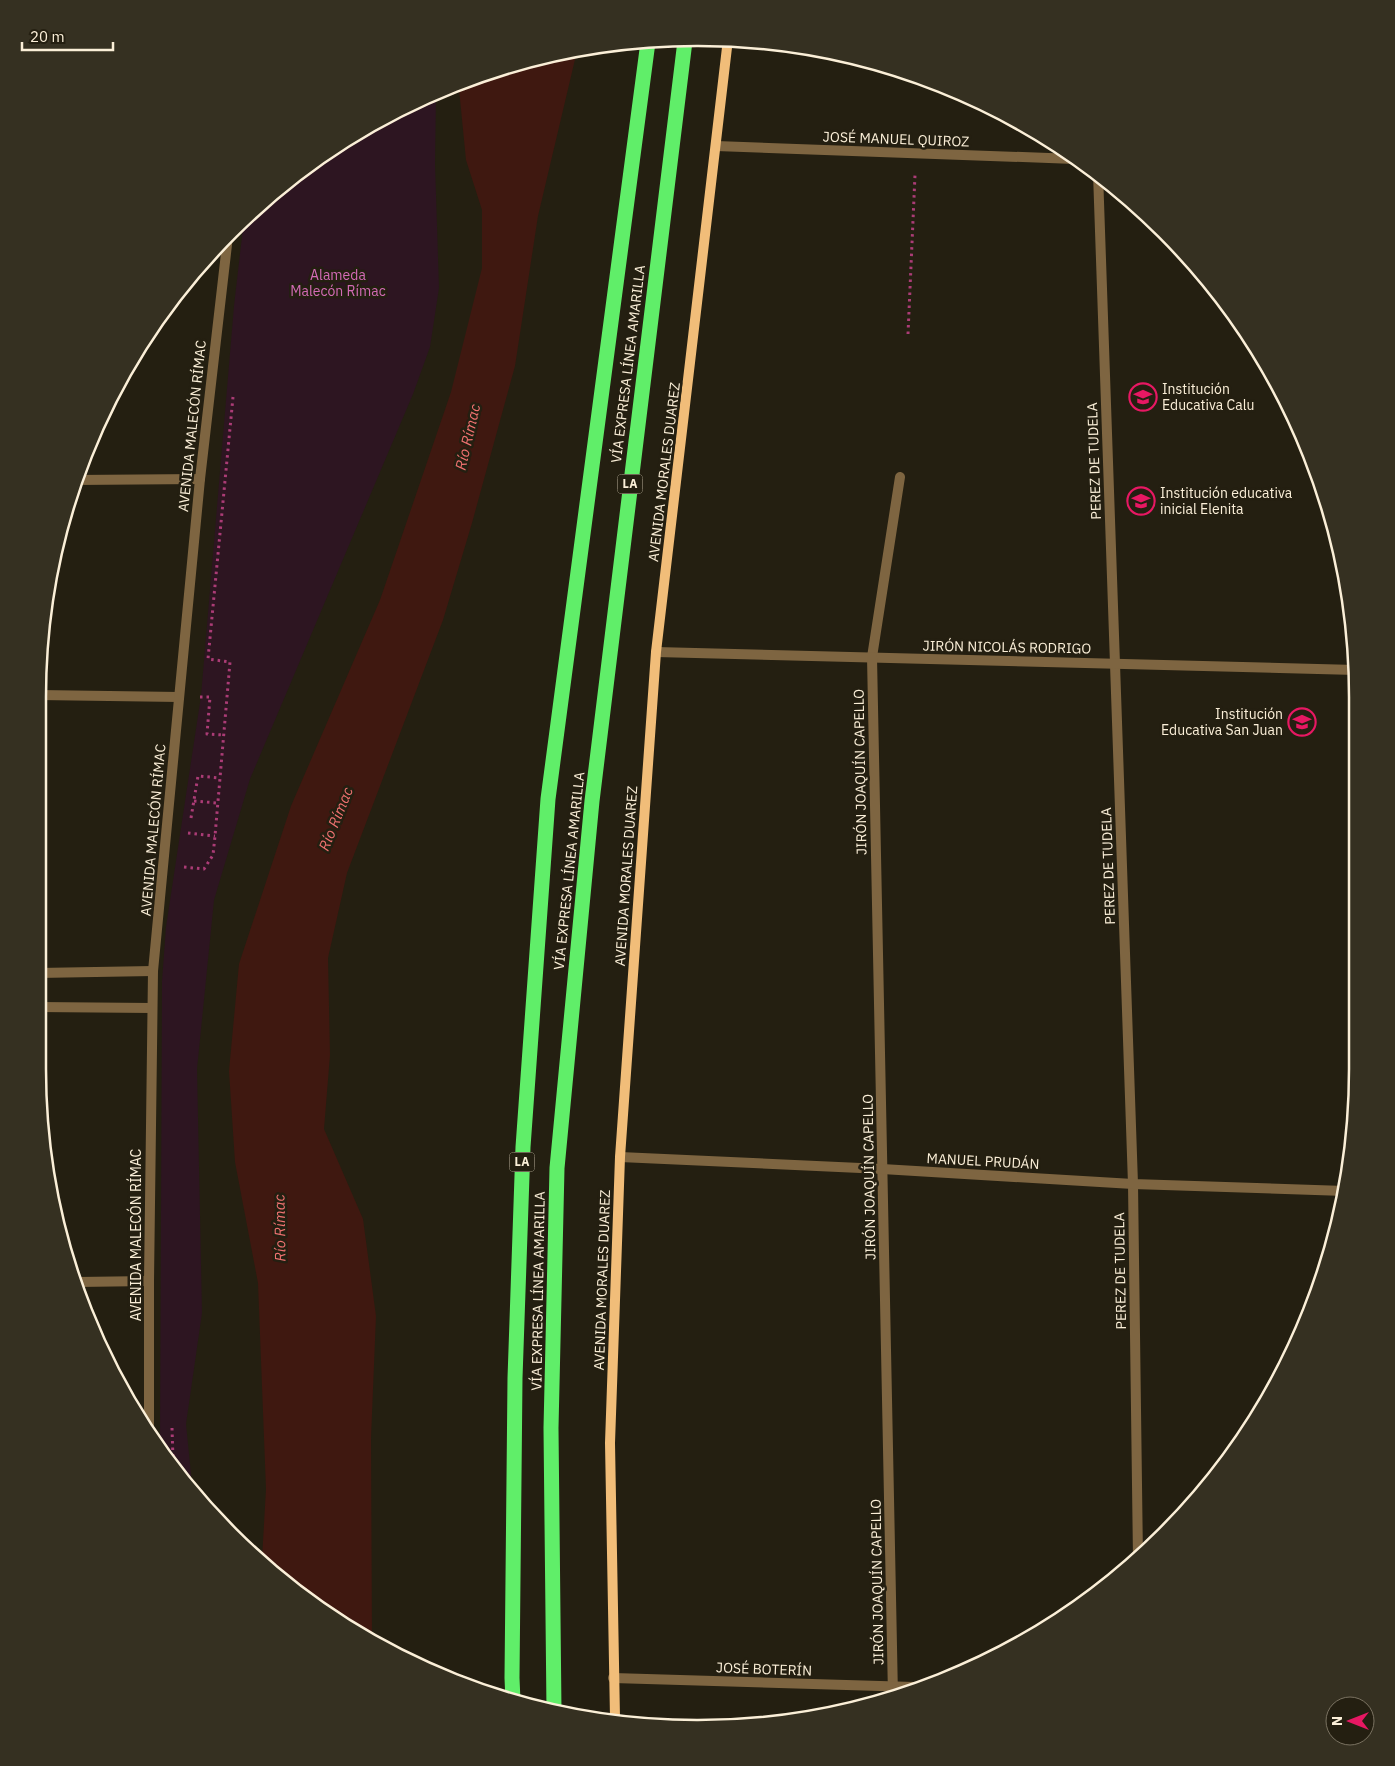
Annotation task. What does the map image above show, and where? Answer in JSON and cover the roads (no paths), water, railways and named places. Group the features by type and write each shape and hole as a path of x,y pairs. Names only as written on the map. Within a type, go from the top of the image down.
{"highway":[{"name":"VÍA EXPRESA LÍNEA AMARILLA","path":"554,1703 551,1428 557,1168 592,801 684,47"},
{"name":"VÍA EXPRESA LÍNEA AMARILLA","path":"513,1693 515,1378 522,1157 548,799 647,49"},
{"path":"553,1657 564,1706"}],"main road":[{"name":"AVENIDA MORALES DUAREZ","path":"615,1714 610,1442 620,1157 656,652 727,47"}],"street":[{"name":"JOSÉ MANUEL QUIROZ","path":"716,146 1063,159"},
{"name":"PEREZ DE TUDELA","path":"1098,185 1133,1184 1138,1548"},
{"name":"AVENIDA MALECÓN RÍMAC","path":"149,1419 153,971 200,479 226,249"},
{"name":"JIRÓN JOAQUÍN CAPELLO","path":"893,1689 872,657 900,477"},
{"path":"84,480 200,479"},
{"name":"JIRÓN NICOLÁS RODRIGO","path":"656,652 1348,670"},
{"path":"46,695 179,697"},
{"path":"46,973 153,971"},
{"path":"46,1007 152,1008"},
{"name":"MANUEL PRUDÁN","path":"620,1157 882,1169 1133,1184 1337,1191"},
{"path":"82,1282 149,1281"},
{"name":"JOSÉ BOTERÍN","path":"613,1678 889,1691"}],"water":[{"name":"Río Rímac","path":"575,58 538,216 515,366 472,523 443,620 347,873 328,958 330,1055 324,1129 363,1219 376,1316 371,1438 372,1632 336,1610 301,1585 262,1553 266,1489 258,1283 235,1162 229,1071 239,964 291,806 380,600 451,392 482,268 482,210 466,160 459,92 529,68"}],"place":[{"name":"Institución Educativa Calu","path":"1143,397"},
{"name":"Institución educativa inicial Elenita","path":"1141,501"},
{"name":"Institución Educativa San Juan","path":"1302,722"}],"park label":[{"name":"Alameda Malecón Rímac","path":"338,284"}]}
